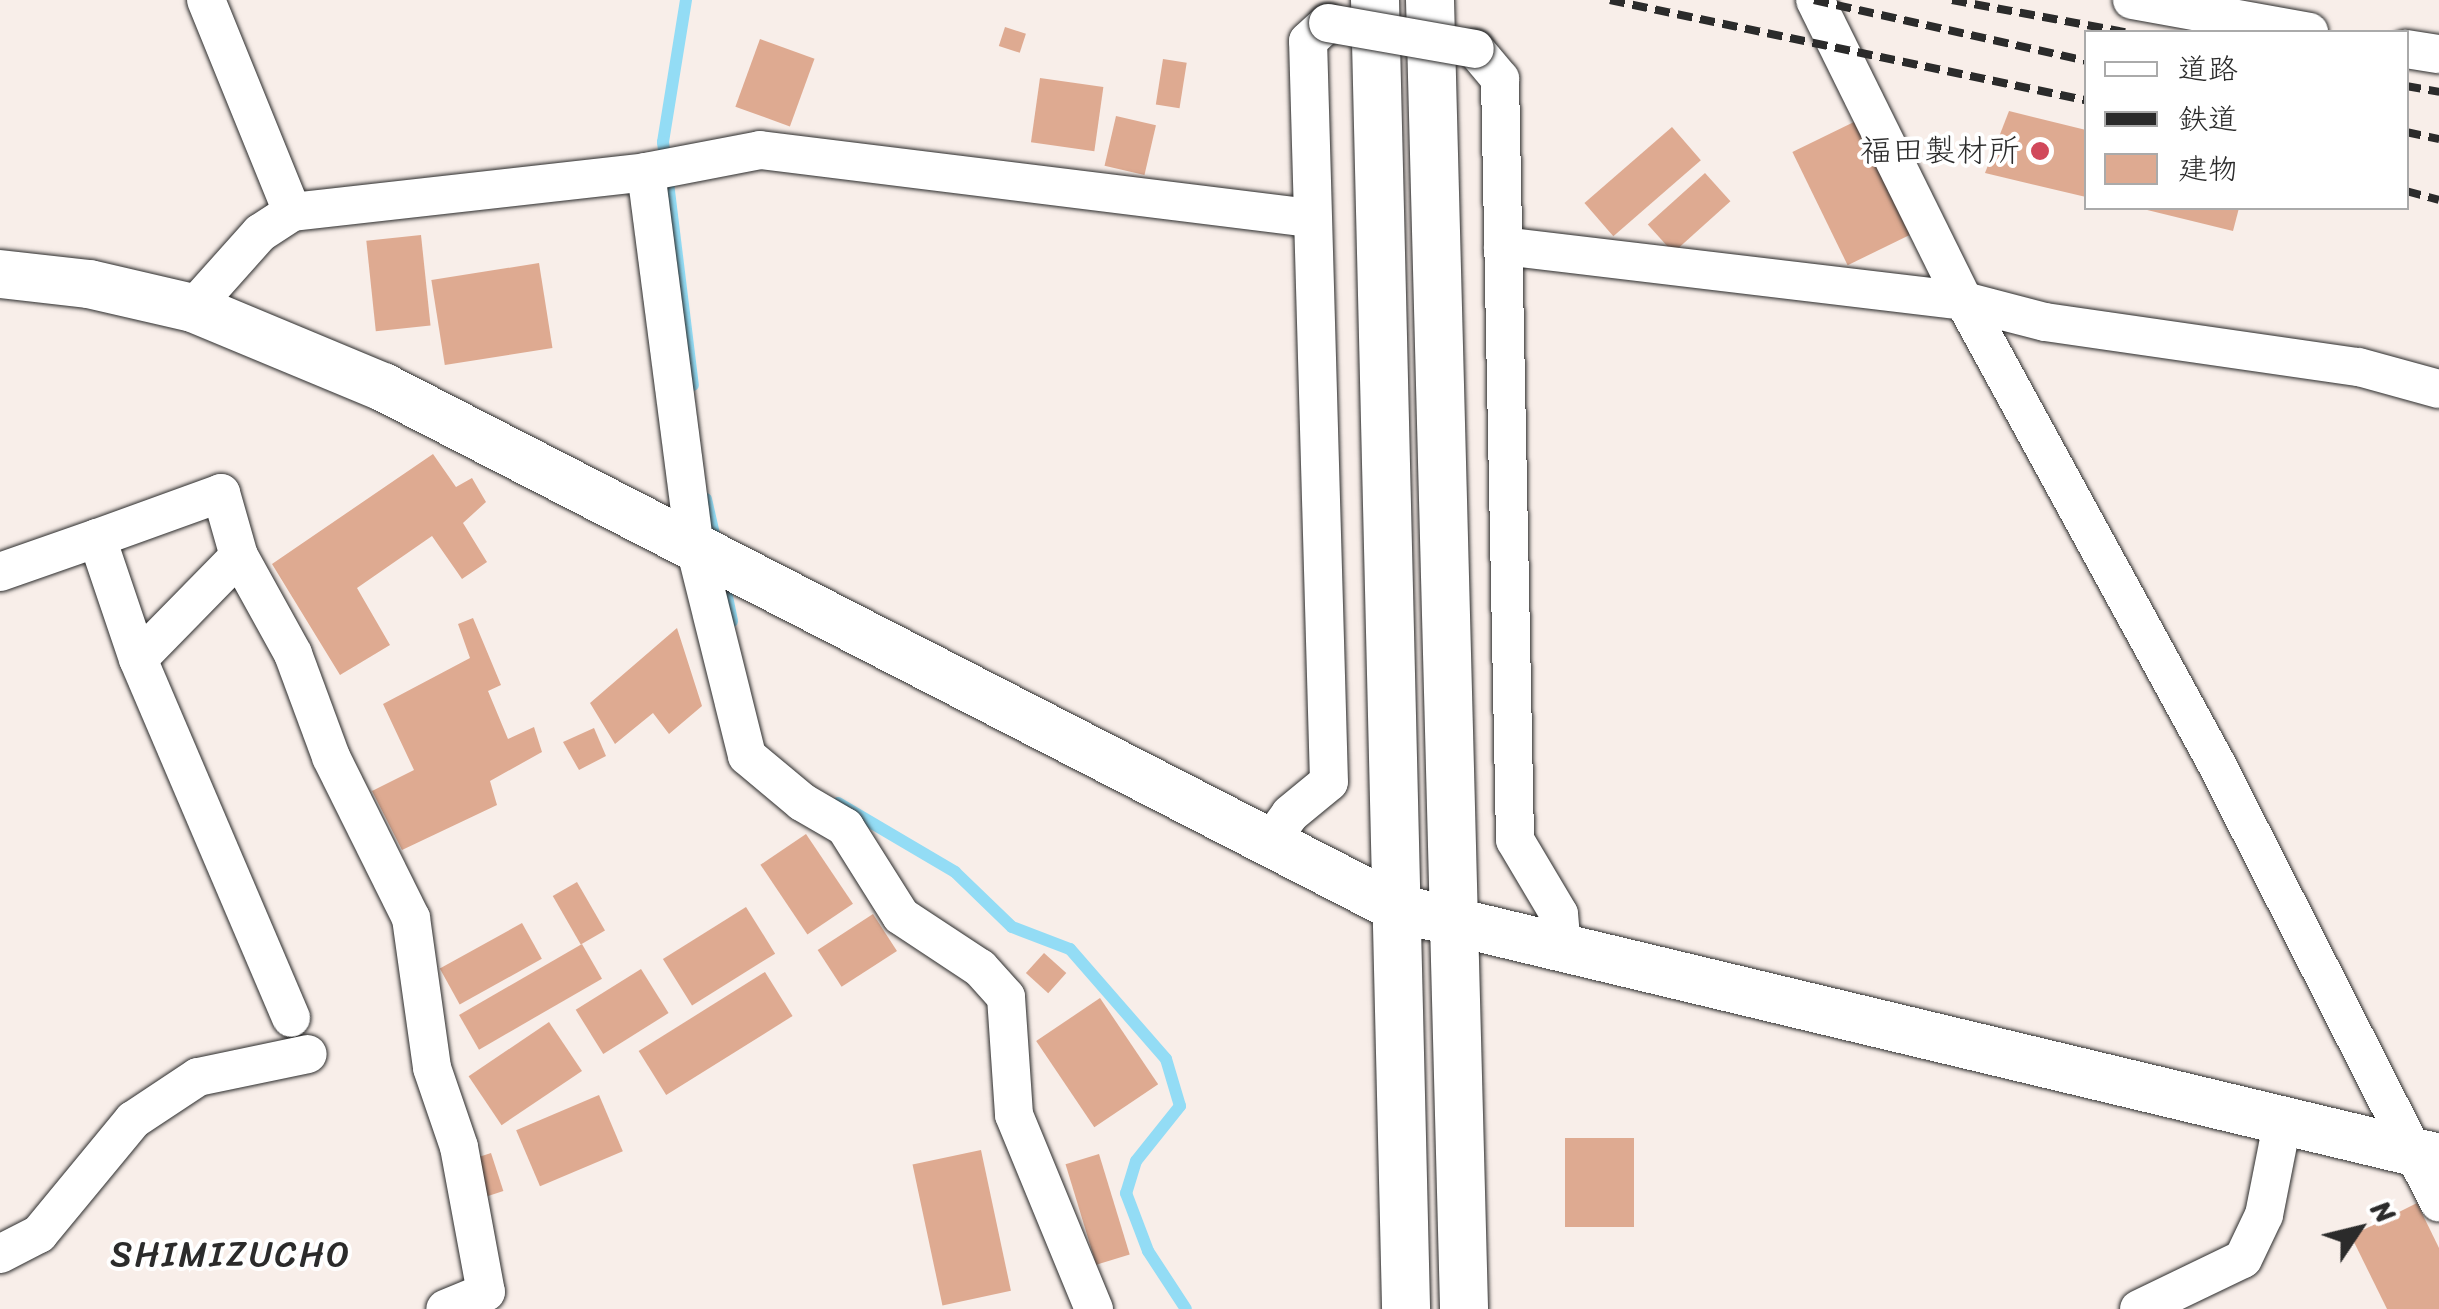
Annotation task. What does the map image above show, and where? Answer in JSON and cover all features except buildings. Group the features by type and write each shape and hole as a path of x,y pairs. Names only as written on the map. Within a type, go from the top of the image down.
{"street":[{"path":"206,0 292,212"},
{"path":"1375,0 1406,1309"},
{"path":"1430,0 1464,1309"},
{"path":"1816,0 1964,301 2426,1155 2439,1202"},
{"path":"2132,0 2298,30"},
{"path":"1268,846 1290,814 1329,782 1308,41 1328,23 1475,49 1500,79 1515,840 1559,914 1562,952"},
{"path":"2409,49 2439,54"},
{"path":"193,308 260,233 292,212 646,172 760,150 1311,218"},
{"path":"646,172 696,547 747,756 802,802 845,826 901,916 980,968 1006,996 1014,1116 1094,1309"},
{"path":"1504,246 1964,301 2045,322 2359,367 2439,389"},
{"path":"0,274 89,284 193,308 383,388 1268,846 1396,908 1562,952 2426,1155"},
{"path":"0,572 221,493 240,556 293,654 331,757 411,918 432,1068 459,1147 486,1292 445,1309"},
{"path":"97,538 138,659 291,1018"},
{"path":"138,659 240,556"},
{"path":"0,1254 39,1234 133,1120 198,1077 308,1054"},
{"path":"2144,1308 2243,1259 2264,1215 2282,1124"}],"waterway":[{"path":"686,0 663,142 693,385"},
{"path":"706,499 716,543"},
{"path":"723,577 732,621"},
{"path":"838,803 955,872 1012,927 1070,949 1166,1059 1180,1106 1136,1161 1126,1193 1148,1251 1186,1309"}],"railway":[{"path":"1610,0 2084,100"},
{"path":"1814,0 2084,61"},
{"path":"1952,0 2114,30"},
{"path":"2409,87 2439,92"},
{"path":"2409,133 2439,139"},
{"path":"2409,192 2439,200"}],"place":[{"name":"福田製材所","path":"2040,151"}],"district":[{"name":"SHIMIZUCHO","path":"231,1254"}]}
